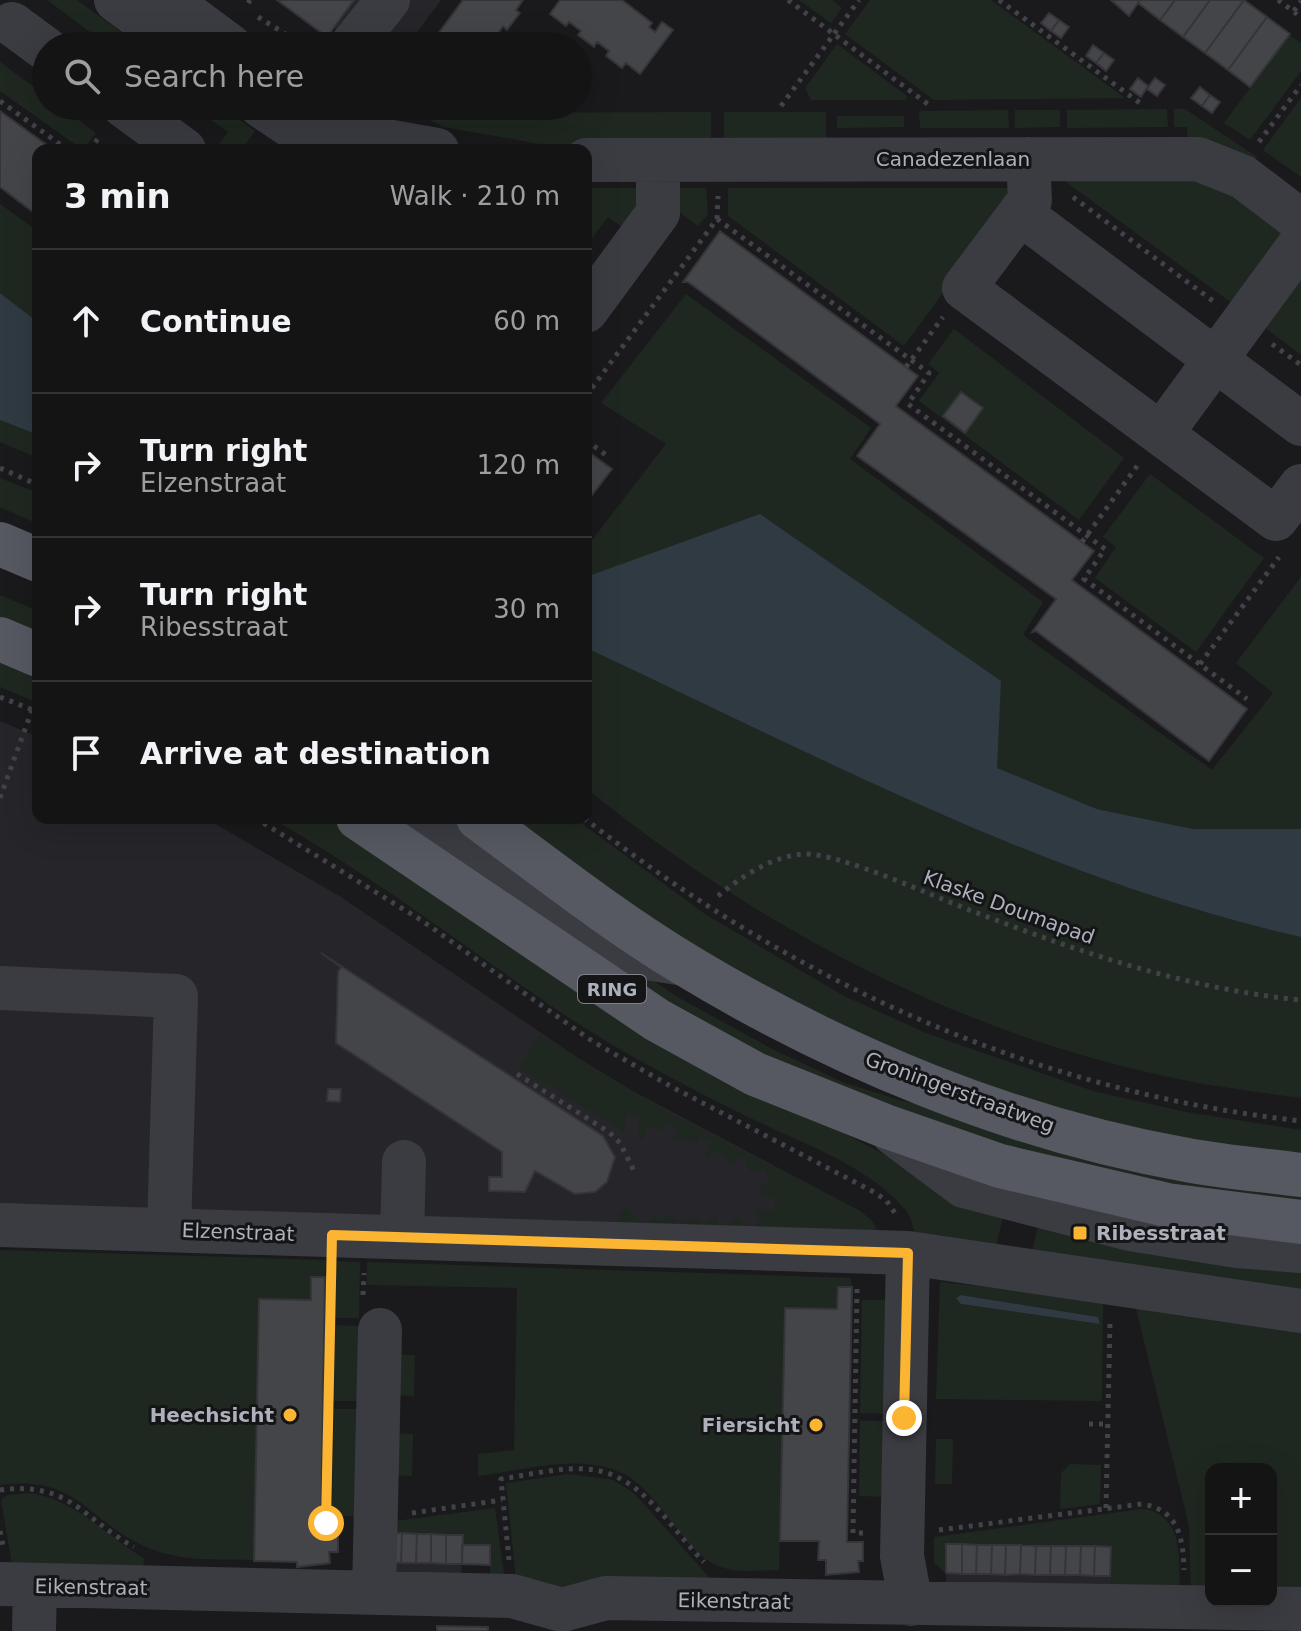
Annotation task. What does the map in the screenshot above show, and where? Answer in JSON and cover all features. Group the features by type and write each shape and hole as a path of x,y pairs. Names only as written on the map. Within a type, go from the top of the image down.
{"main road":[{"path":"0,544 32,557"},
{"path":"0,639 32,652"},
{"name":"RING","path":"367,824 657,1020 755,1074 885,1126 1000,1166 1167,1205 1301,1222"},
{"name":"Groningerstraatweg","path":"487,824 685,964 844,1049 1049,1127 1186,1160 1301,1175"}],"street":[{"path":"116,0 166,26 234,25"},
{"path":"362,32 388,0"},
{"path":"143,120 176,144"},
{"path":"300,120 322,144"},
{"path":"318,120 369,138 403,144"},
{"path":"1028,159 1030,200 964,288 1276,519 1301,486"},
{"name":"Canadezenlaan","path":"592,160 1198,159 1243,177 1301,221"},
{"path":"592,303 658,213 658,160"},
{"path":"1020,213 1301,424"},
{"path":"1161,434 1301,243"},
{"name":"Groningerstraatweg","path":"431,824 627,955 685,964"},
{"path":"0,988 176,996 169,1230"},
{"path":"885,1126 964,1186 1130,1229 1237,1246 1301,1251"},
{"path":"402,1237 404,1162"},
{"name":"Elzenstraat","path":"0,1225 908,1253"},
{"path":"911,1604 902,1542 908,1253 1301,1311"},
{"path":"374,1593 380,1330"},
{"path":"17,1585 34,1631"},
{"name":"Eikenstraat","path":"17,1585 512,1596 562,1620 606,1598 911,1604 1097,1619 1185,1608 1301,1609"}],"path":[{"path":"788,0 929,105"},
{"path":"781,106 859,0"},
{"path":"999,0 1140,103"},
{"path":"1278,0 1301,17"},
{"path":"1294,11 1301,1"},
{"path":"234,25 258,32"},
{"path":"1254,149 1301,85"},
{"path":"0,101 60,144"},
{"path":"1062,189 1219,304"},
{"path":"592,388 717,219 929,373 908,404 1105,549 1084,579 1247,699"},
{"path":"906,367 964,288"},
{"path":"1267,340 1301,365"},
{"path":"1082,542 1161,434"},
{"path":"592,444 610,458"},
{"path":"0,468 32,482"},
{"path":"1200,664 1283,552"},
{"path":"0,697 32,710"},
{"path":"0,798 32,718"},
{"path":"265,824 421,920 592,1041 672,1087 804,1153 879,1195 896,1213 908,1253"},
{"path":"592,824 721,916 848,988 930,1025 1095,1083 1187,1103 1301,1121"},
{"name":"Klaske Doumapad","path":"718,896 762,867 806,854 849,865 1036,935 1151,972 1220,989 1301,1000"},
{"path":"517,1074 609,1132 620,1143 634,1171"},
{"path":"332,1235 326,1523 375,1521 502,1500"},
{"path":"858,1252 853,1533 876,1534 875,1551 902,1542 1106,1508 1153,1506 1174,1521 1183,1546 1185,1608"},
{"path":"1106,1508 1110,1282"},
{"path":"1089,1424 1107,1424"},
{"path":"512,1596 501,1479 569,1469 615,1475 638,1489 729,1586 729,1601"},
{"path":"0,1490 46,1490 79,1505 113,1533 160,1561 159,1588"}],"shaded area":[{"path":"47,0 77,0 121,32 90,32"},
{"path":"296,0 441,0 417,32 340,32"},
{"path":"799,0 832,0 842,8 831,23"},
{"path":"870,0 991,0 1125,98 934,100 845,34"},
{"path":"1289,35 1301,43 1301,71 1250,140 1224,123"},
{"path":"837,44 907,96 906,100 811,100 805,88"},
{"path":"0,62 32,86 32,114 0,91"},
{"path":"1301,98 1301,177 1263,150"},
{"path":"1167,109 1168,127 1067,128 1067,110"},
{"path":"1174,109 1185,109 1257,157 1250,166 1188,144 1187,127 1174,127"},
{"path":"1008,110 1009,128 920,128 919,111"},
{"path":"1015,110 1060,110 1060,127 1015,128"},
{"path":"592,112 711,112 711,145 540,144 444,127 430,120 592,120"},
{"path":"724,112 826,112 826,145 724,145"},
{"path":"837,116 904,116 904,127 837,128"},
{"path":"41,120 78,120 96,133 88,144 75,144"},
{"path":"211,120 240,120 255,131 245,144 219,144 228,132"},
{"path":"1055,174 1201,176 1286,230 1236,306"},
{"path":"592,188 646,188 626,230 608,217 592,238"},
{"path":"669,188 706,188 708,214 698,226 671,206"},
{"path":"728,188 1014,188 1013,197 904,346 728,216"},
{"path":"0,204 32,227 32,317 0,293"},
{"path":"1301,269 1301,355 1260,324"},
{"path":"0,293 32,317 32,433 0,420"},
{"path":"686,294 871,428 850,459 1043,602 1023,635 1212,770 1273,693 1236,663 1301,577 1301,829 1193,829 1097,809 997,768 599,574 592,576 592,540 666,444 601,403"},
{"path":"954,329 1124,458 1079,520 919,401 939,373 928,364"},
{"path":"0,420 32,433 32,455 0,442"},
{"path":"1150,474 1264,558 1196,652 1095,578 1116,547 1103,537"},
{"path":"0,478 32,491 32,521 0,507"},
{"path":"760,514 1001,681 997,768 1097,809 1193,829 1301,829 1301,937 1207,913 1025,849 848,772 592,651 592,575"},
{"path":"0,595 32,608 32,635 0,622"},
{"path":"592,651 848,772 1025,849 1207,913 1301,937 1301,1098 1199,1083 1115,1064 1032,1039 952,1009 874,974 798,934 654,840 592,793"},
{"path":"0,657 32,670 32,700 0,687"},
{"path":"0,721 32,734 32,824 215,824 341,897 606,1077 860,1211 872,1221 882,1239 0,1211"},
{"path":"280,824 338,824 834,1128 1003,1217 995,1250 916,1237 905,1209 875,1182 821,1151 713,1100 612,1044"},
{"path":"401,824 414,824 681,999 776,1051 845,1083 899,1100 1301,1190 1301,1203 1201,1192 1040,1159 830,1088 676,1010"},
{"path":"522,824 582,824 705,914 844,996 926,1033 1093,1091 1186,1112 1301,1130 1301,1157 1145,1134 1022,1101 810,1015 678,940"},
{"path":"539,1034 664,1110 860,1211 872,1221 882,1239 611,1227 626,1207 643,1225 655,1216 658,1221 673,1213 678,1225 695,1216 703,1226 715,1216 721,1229 738,1217 751,1230 761,1220 755,1215 757,1207 772,1212 776,1200 758,1193 761,1185 769,1182 765,1170 750,1173 744,1156 729,1164 718,1150 708,1158 705,1156 711,1143 700,1137 696,1144 681,1136 679,1140 674,1138 677,1127 665,1123 662,1130 647,1126 643,1140 638,1140 639,1115 626,1114 624,1132 518,1067"},
{"path":"1038,1227 1301,1260 1301,1300 1031,1255"},
{"path":"0,1250 326,1260 325,1277 311,1278 311,1300 259,1300 254,1560 198,1559 157,1551 124,1535 64,1493 26,1484 0,1485"},
{"path":"336,1261 360,1262 359,1318 335,1318"},
{"path":"367,1262 851,1278 852,1287 838,1287 837,1309 785,1309 779,1570 737,1570 709,1561 683,1537 647,1492 633,1480 601,1466 566,1464 478,1476 478,1454 514,1450 517,1288 367,1285"},
{"path":"940,1282 1103,1299 1102,1401 936,1399","holes":["961,1295 1098,1317 1100,1324 961,1304"]},
{"path":"961,1295 1098,1317 1100,1324 961,1304 956,1298"},
{"path":"862,1300 892,1300 890,1414 860,1413"},
{"path":"1134,1300 1301,1328 1301,1594 1277,1594 1277,1463 1205,1463 1205,1593 1191,1593 1189,1526"},
{"path":"335,1325 359,1326 357,1401 334,1401"},
{"path":"391,1354 415,1355 414,1396 390,1395"},
{"path":"334,1409 357,1409 355,1516 332,1516"},
{"path":"860,1421 890,1421 889,1497 859,1496"},
{"path":"389,1433 413,1434 412,1476 388,1475"},
{"path":"936,1439 953,1439 952,1484 935,1484"},
{"path":"1070,1464 1101,1465 1100,1504 1060,1509 1061,1473"},
{"path":"569,1474 613,1480 634,1493 716,1585 577,1593 516,1581 506,1483"},
{"path":"29,1493 76,1510 144,1558 143,1574 13,1570 1,1500 8,1495"},
{"path":"495,1508 505,1581 490,1581 490,1545 462,1544 462,1534 387,1533 387,1522"},
{"path":"1142,1509 1156,1513 1173,1529 1179,1554 1180,1593 1110,1591 1110,1546 947,1544 946,1573 934,1563 934,1537"},
{"path":"388,1533 463,1534 461,1580 386,1577"},
{"path":"946,1544 1111,1546 1110,1589 946,1586"}],"building":[{"path":"277,0 354,0 331,32 320,32"},
{"path":"463,0 523,0 516,10 520,13 507,30 503,26 499,32 439,32"},
{"path":"560,0 622,0 652,23 649,27 655,32 662,22 673,30 640,74 626,63 622,68 606,56 609,51 597,42 592,46 592,32 580,32 569,22 566,26 550,14"},
{"path":"1111,0 1140,0 1129,16"},
{"path":"1140,0 1175,0 1160,20 1138,3"},
{"path":"1175,0 1210,0 1183,37 1160,20"},
{"path":"1210,0 1244,0 1205,53 1183,37"},
{"path":"1244,0 1267,17 1228,70 1205,53"},
{"path":"1049,13 1059,20 1051,31 1041,23"},
{"path":"1267,17 1290,34 1250,87 1228,70"},
{"path":"1059,20 1069,27 1061,38 1051,31"},
{"path":"1093,45 1104,53 1096,63 1086,56"},
{"path":"1104,53 1114,60 1106,71 1096,63"},
{"path":"1138,78 1148,86 1141,97 1130,89"},
{"path":"1155,78 1165,85 1157,96 1147,89"},
{"path":"1200,87 1210,95 1202,106 1191,98"},
{"path":"1210,95 1220,102 1212,113 1202,106"},
{"path":"0,111 46,144 32,144 32,211 0,187"},
{"path":"720,231 918,376 896,406 1094,551 1072,580 1247,709 1209,761 1036,631 1032,632 1056,599 857,456 880,424 688,282 683,282"},
{"path":"961,392 983,408 965,433 943,416"},
{"path":"592,454 612,469 592,495"},
{"path":"321,953 603,1136 615,1157 607,1182 595,1192 575,1194 535,1171 525,1192 489,1191 489,1177 502,1177 502,1152 336,1043 338,972 341,967"},
{"path":"328,1089 341,1089 340,1102 327,1101"},
{"name":"Heechsicht","path":"311,1277 325,1277 321,1531 338,1532 338,1552 329,1552 330,1563 297,1567 297,1562 254,1561 259,1299 311,1300"},
{"name":"Fiersicht","path":"838,1287 852,1287 847,1542 863,1542 863,1561 858,1561 859,1572 826,1575 826,1560 818,1560 819,1541 780,1541 785,1308 837,1309"},
{"path":"387,1533 402,1533 401,1563 387,1562"},
{"path":"402,1533 417,1534 416,1563 401,1563"},
{"path":"417,1534 431,1534 431,1563 416,1563"},
{"path":"431,1534 446,1535 446,1564 431,1563"},
{"path":"446,1535 463,1535 462,1564 446,1564"},
{"path":"946,1544 962,1544 962,1574 946,1573"},
{"path":"962,1544 977,1545 976,1574 962,1574"},
{"path":"462,1545 490,1545 490,1565 462,1564"},
{"path":"977,1545 992,1545 991,1574 976,1574"},
{"path":"992,1545 1006,1545 1005,1575 991,1574"},
{"path":"1006,1545 1021,1545 1020,1574 1005,1575"},
{"path":"1021,1545 1036,1546 1035,1575 1020,1574"},
{"path":"1036,1546 1051,1546 1050,1575 1035,1575"},
{"path":"1051,1546 1066,1546 1065,1575 1050,1575"},
{"path":"1066,1546 1081,1546 1080,1575 1065,1575"},
{"path":"1081,1546 1095,1546 1094,1576 1080,1575"},
{"path":"1095,1546 1111,1547 1110,1576 1094,1576"},
{"path":"437,1626 488,1627 488,1631 437,1631"}],"place":[{"name":"Ribesstraat","path":"1080,1233"},
{"name":"Heechsicht","path":"290,1415"},
{"name":"Fiersicht","path":"816,1425"}],"route":[{"path":"326,1523 332,1235 908,1253 904,1418"}]}
